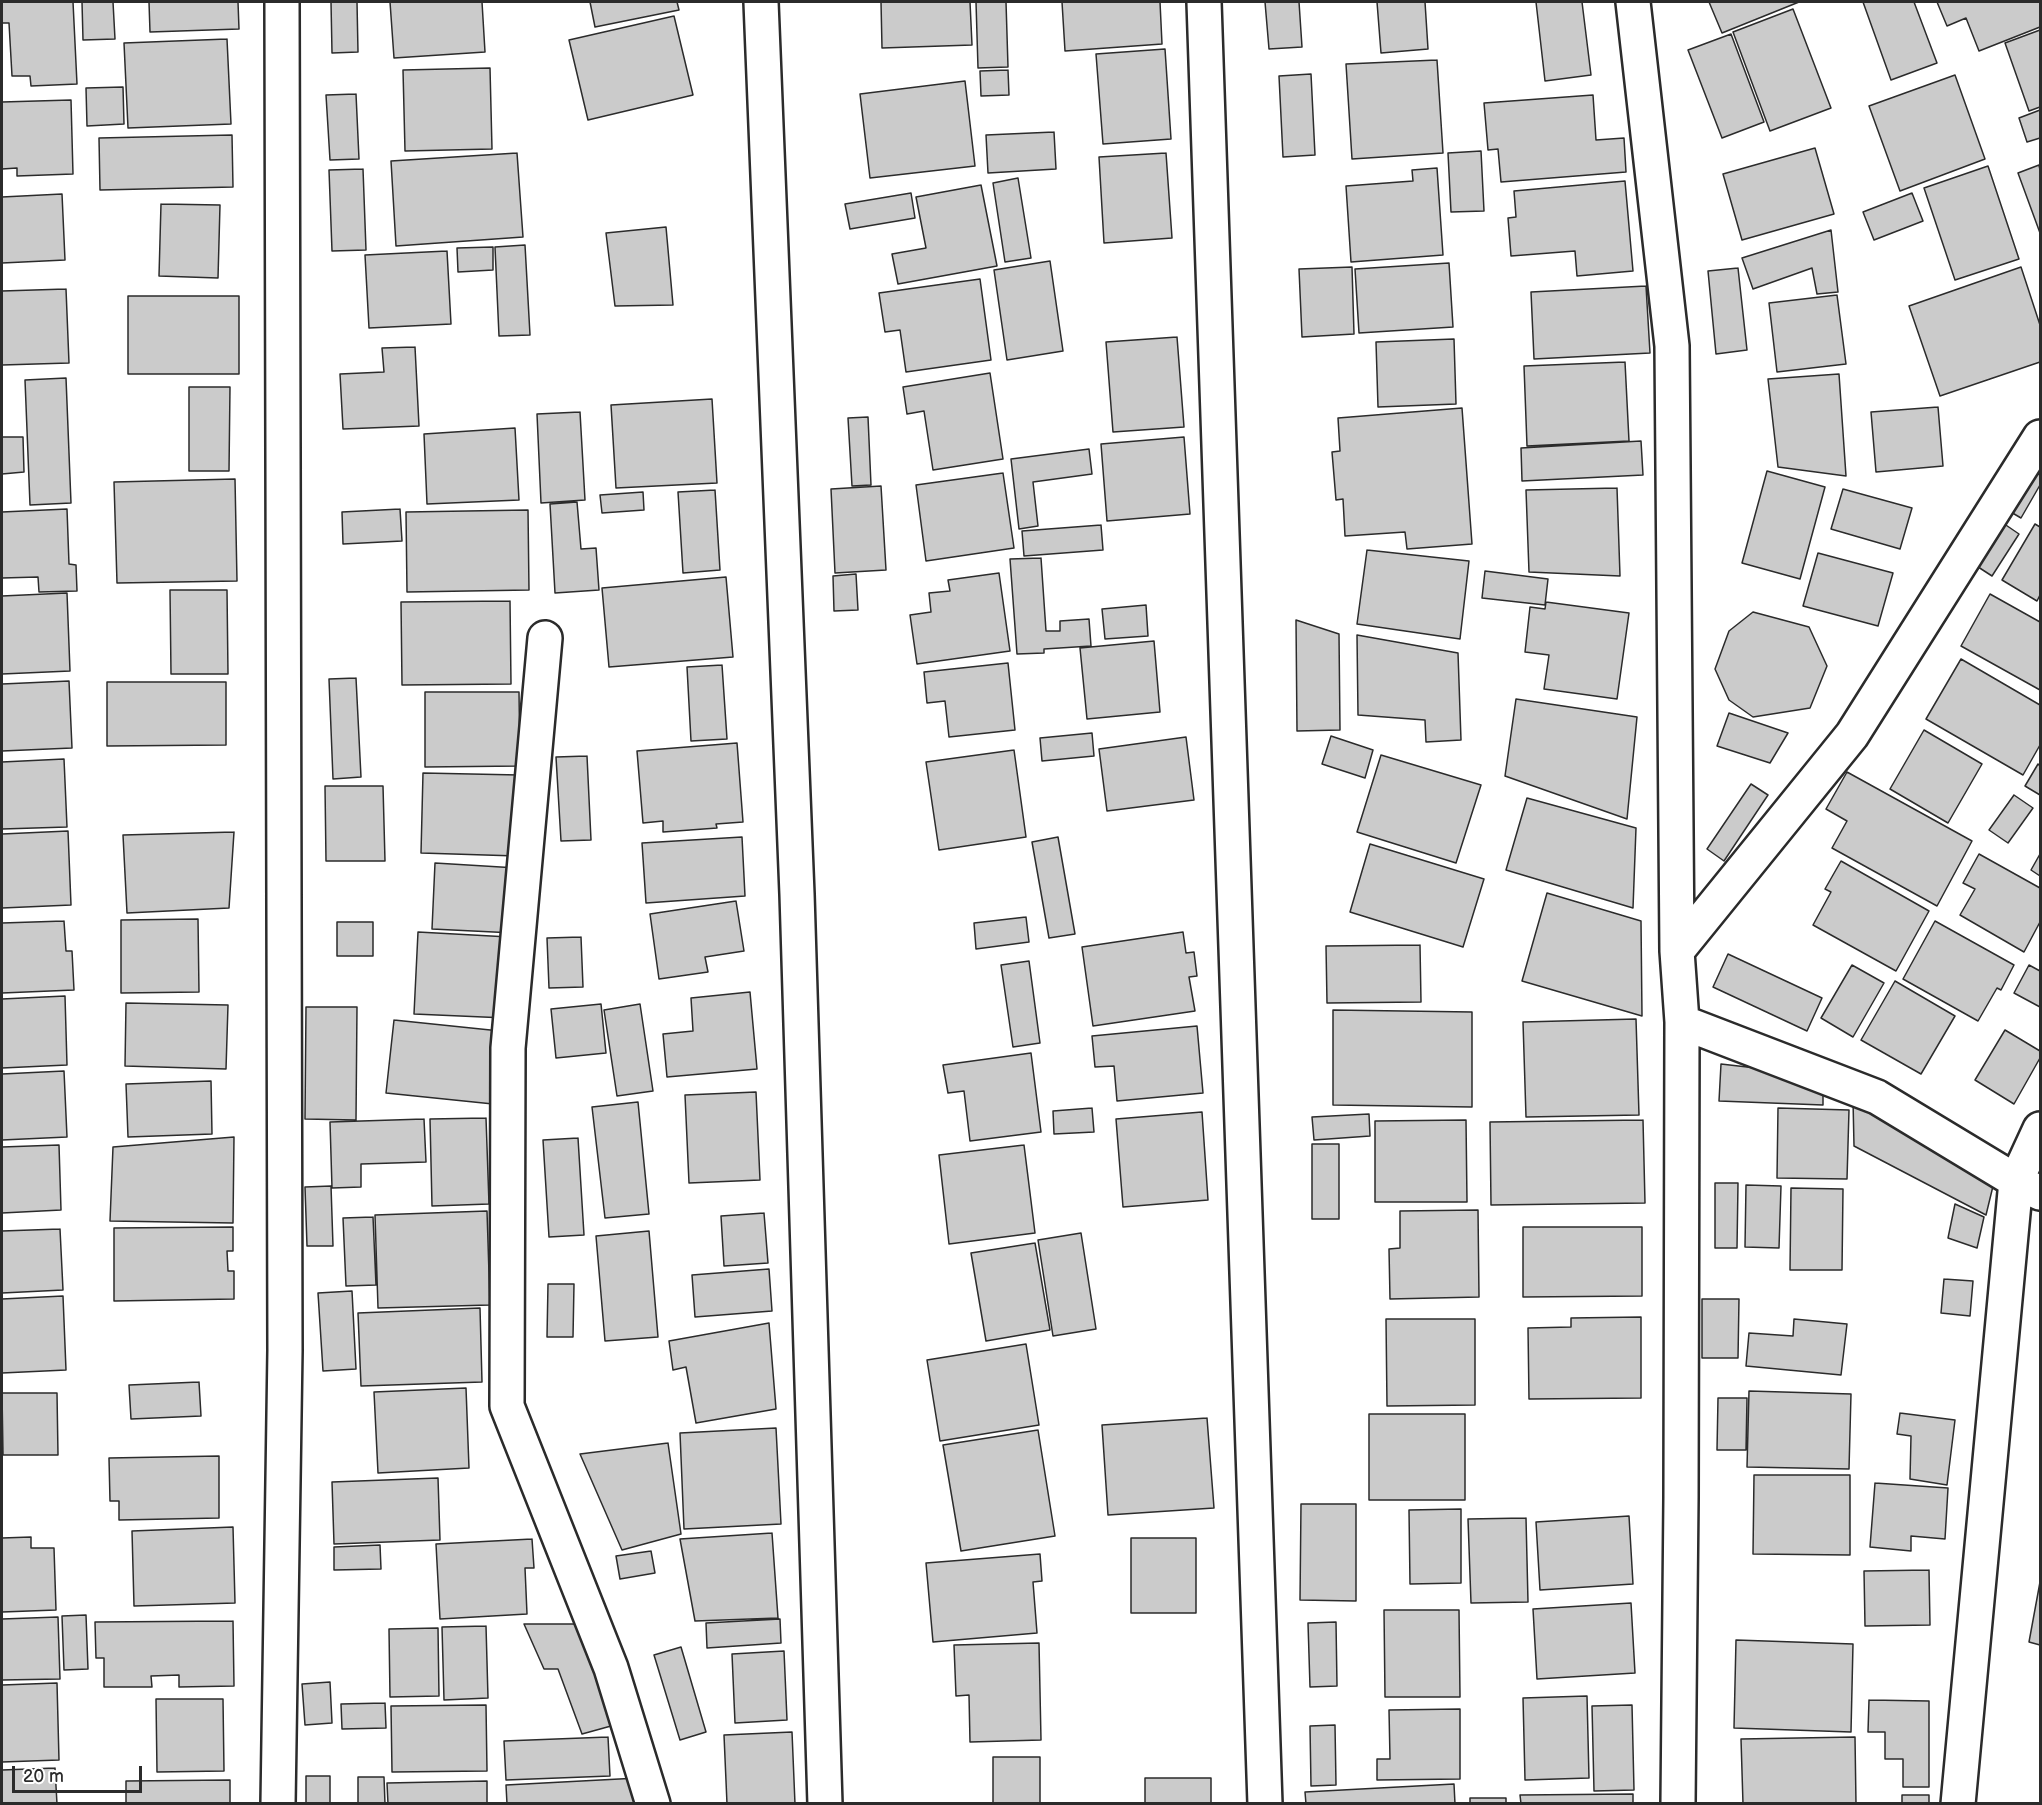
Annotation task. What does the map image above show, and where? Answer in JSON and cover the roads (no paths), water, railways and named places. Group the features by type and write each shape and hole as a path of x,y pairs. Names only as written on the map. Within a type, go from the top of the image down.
{"street":[{"path":"278,1803 285,1350 282,2"},
{"path":"761,2 798,906 825,1803"},
{"path":"1204,2 1265,1803"},
{"path":"1633,2 1672,346 1677,951 1682,1022 1678,1803"},
{"path":"1677,951 1852,735 2040,437"},
{"path":"545,638 508,1048 507,1406 611,1668 653,1803"},
{"path":"1682,1022 1877,1097 2028,1187"},
{"path":"1958,1803 2028,1187 2040,1129"}]}
